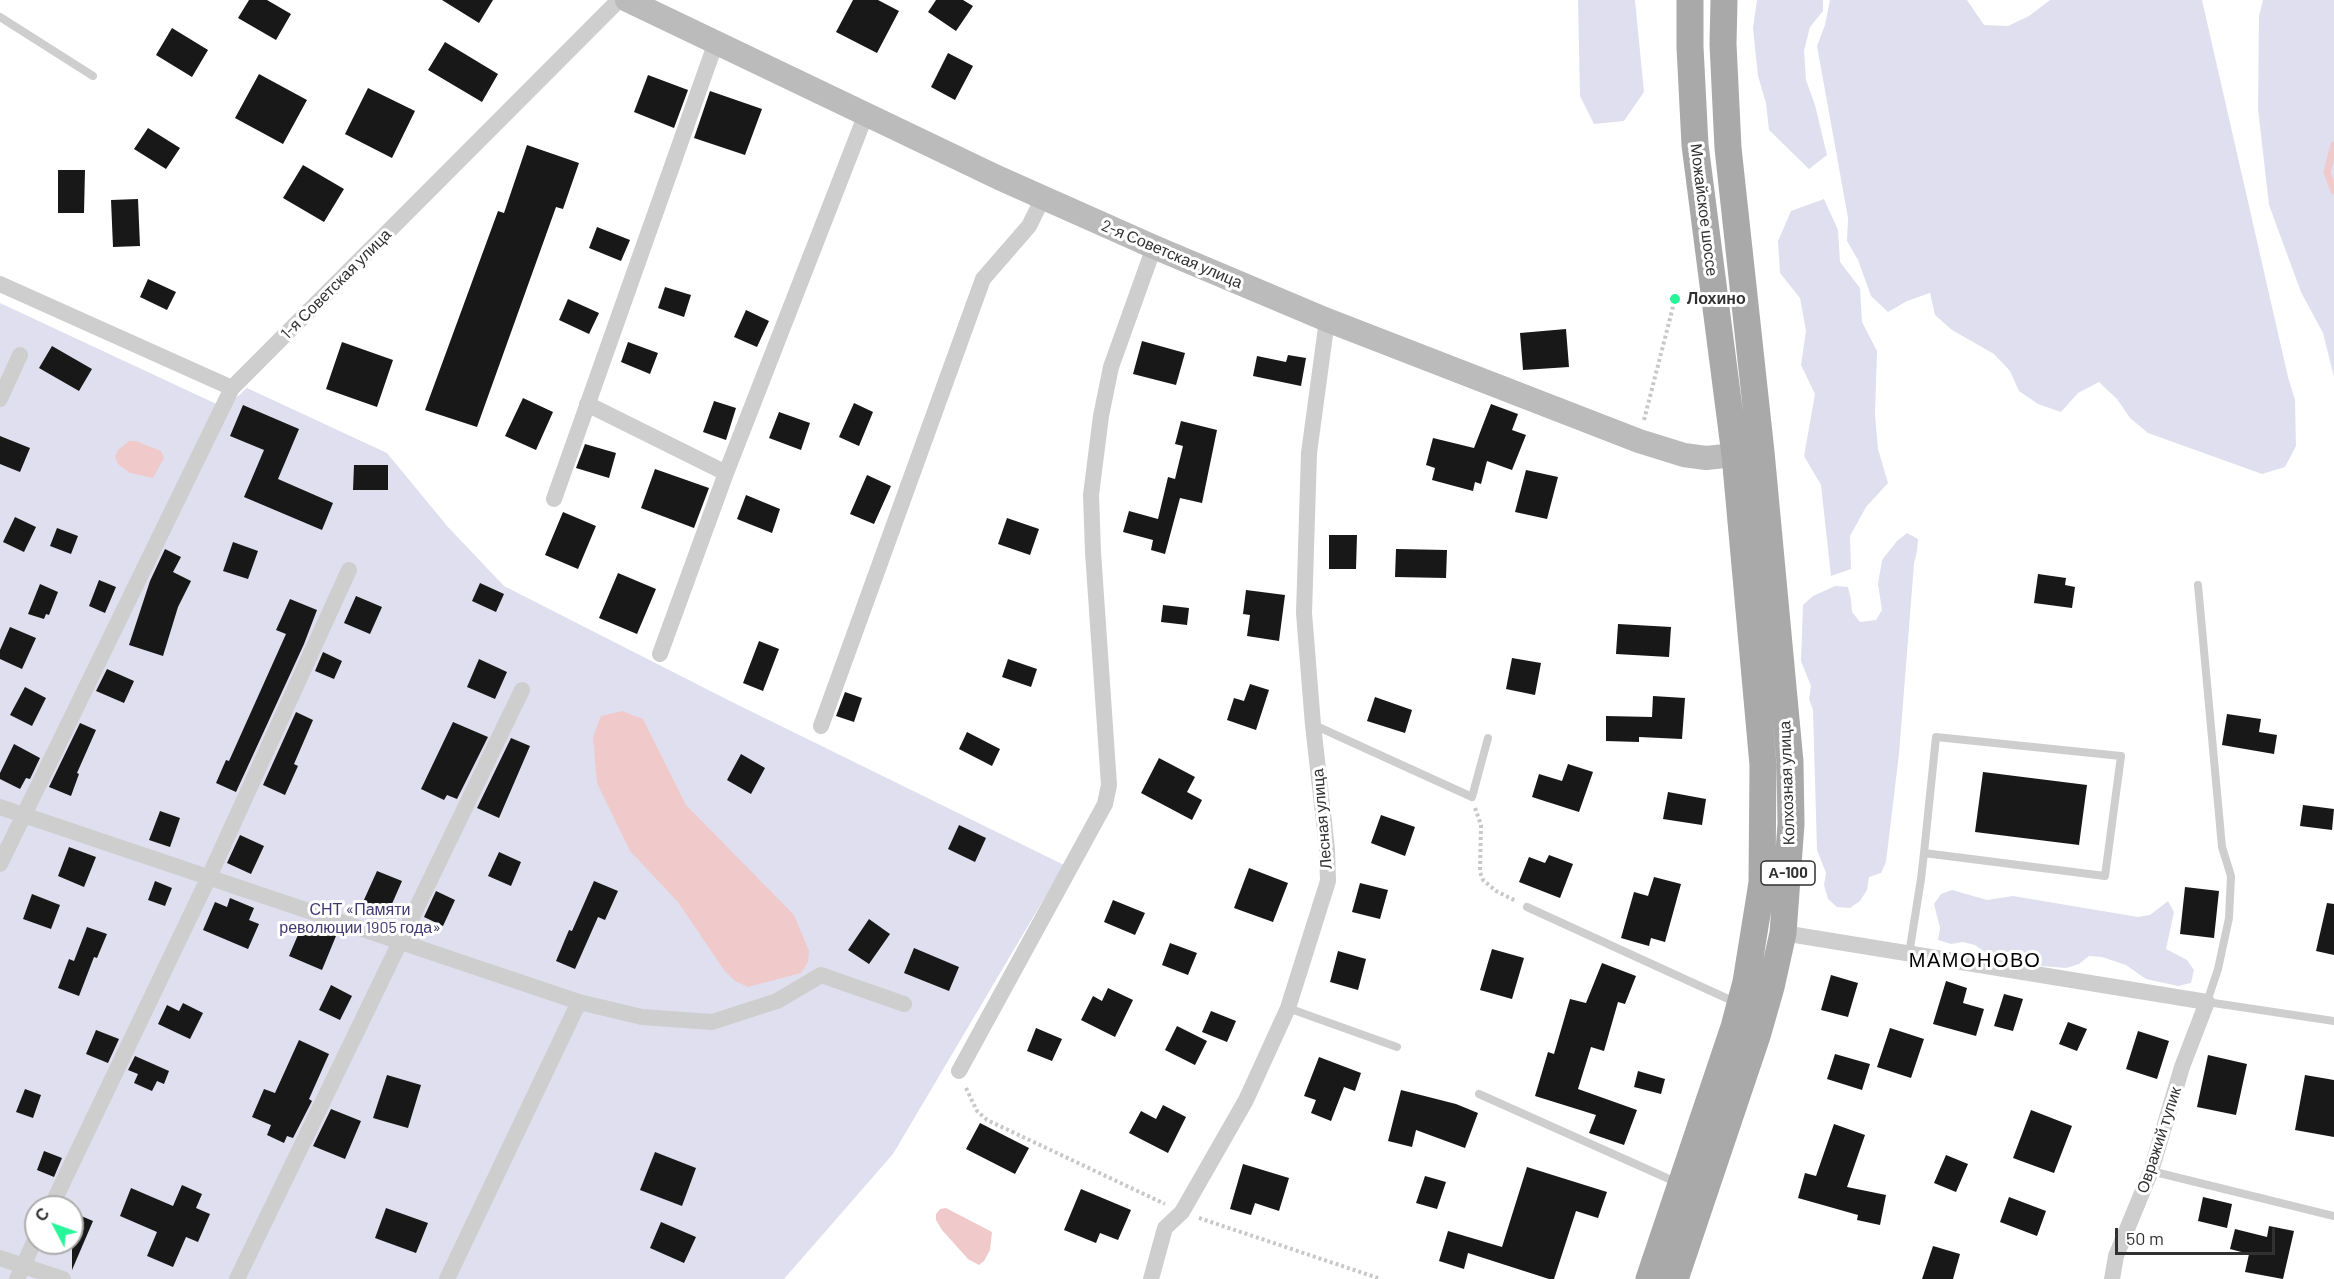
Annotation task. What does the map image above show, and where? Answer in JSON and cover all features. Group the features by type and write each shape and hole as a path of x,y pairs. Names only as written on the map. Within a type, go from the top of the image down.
{"main road":[{"name":"Можайское шоссе","path":"1690,0 1695,145 1748,453"},
{"name":"Можайское шоссе","path":"1724,0 1723,44 1728,147 1748,453"},
{"name":"Колхозная улица","path":"1675,1279 1757,1036 1784,933 1791,824 1790,762 1748,453"},
{"name":"Колхозная улица","path":"1649,1279 1740,1005 1755,939 1762,883 1763,765 1748,453"}],"street":[{"name":"1-я Советская улица","path":"0,864 232,388 619,0"},
{"name":"2-я Советская улица","path":"627,0 1043,198 1328,320 1639,441 1684,455 1706,458 1748,453"},
{"path":"554,499 716,42"},
{"path":"660,654 726,473 866,114"},
{"path":"821,726 983,279 1029,226 1043,198"},
{"path":"959,1071 1105,804 1109,785 1091,495 1101,416 1111,367 1154,247"},
{"path":"0,284 232,388"},
{"name":"Лесная улица","path":"1151,1279 1165,1228 1182,1212 1246,1100 1288,1008 1328,881 1328,849 1313,725 1304,613 1309,453 1328,320"},
{"path":"0,399 20,355"},
{"path":"587,404 726,473"},
{"path":"57,1195 208,879 349,570"},
{"path":"237,1279 398,942 522,690"},
{"path":"0,807 208,879 579,1002 642,1017 712,1022 777,1001 821,975 904,1004"},
{"path":"1784,933 2207,1002"},
{"path":"447,1279 579,1002"},
{"name":"Овражий тупик","path":"2112,1279 2116,1256 2151,1171 2182,1067 2207,1002"},
{"path":"20,1273 28,1255"},
{"path":"0,1258 20,1273 63,1279"}],"lane":[{"path":"0,17 93,76"},
{"path":"2198,585 2222,848 2231,876 2229,918 2218,969 2207,1002 2334,1021"},
{"path":"1313,725 1472,797 1488,738"},
{"path":"1909,954 1924,853 1936,737 2121,756 2105,876 1924,853"},
{"path":"1527,907 1740,1005"},
{"path":"1288,1008 1397,1047"},
{"path":"1479,1094 1681,1185"},
{"path":"2151,1171 2334,1216"}],"path":[{"path":"1639,441 1675,299"},
{"path":"1472,797 1481,825 1480,872 1484,880 1496,891 1527,907"},
{"path":"959,1071 977,1111 987,1120 1182,1212 1381,1279"}],"green space":[{"path":"1578,0 1635,0 1644,92 1624,121 1594,124 1580,96"},
{"path":"1757,0 1823,0 1823,11 1810,27 1804,51 1806,80 1815,105 1827,155 1809,169 1769,130 1766,103 1758,76 1753,28"},
{"path":"1830,0 1967,0 1984,25 2008,26 2029,16 2050,0 2202,0 2295,400 2296,446 2285,467 2262,474 2148,433 2130,418 2117,399 2099,382 2078,393 2061,412 2038,404 2019,391 2010,371 1994,354 1952,330 1935,315 1930,293 1907,301 1888,312 1871,296 1858,260 1847,241 1848,218 1817,46 1825,25"},
{"path":"2263,0 2334,0 2334,377 2323,333 2301,292 2269,205 2258,109 2259,16"},
{"path":"1824,199 1838,230 1840,262 1860,288 1862,322 1877,351 1875,415 1878,449 1888,483 1866,507 1850,536 1851,569 1831,576 1821,485 1804,456 1815,394 1801,365 1806,331 1800,298 1780,273 1778,241 1791,211"},
{"name":"СНТ «Памяти революции 1905 года»","path":"0,303 225,408 247,388 387,453 448,527 504,586 732,702 1064,865 893,1154 784,1279 0,1279"},
{"path":"1907,533 1918,539 1899,754 1886,862 1881,873 1869,877 1867,890 1860,901 1850,908 1837,907 1828,899 1824,885 1826,873 1817,850 1813,710 1809,699 1811,686 1801,661 1803,605 1813,596 1835,586 1848,587 1852,612 1860,622 1876,620 1882,610 1878,584 1882,560 1897,541"},
{"path":"1952,890 1987,900 2013,896 2138,917 2150,915 2168,901 2174,912 2166,949 2187,960 2194,970 2191,983 2178,986 2146,979 2126,965 2102,957 2089,956 2079,964 2066,968 2042,966 2021,950 1997,954 1985,952 1975,945 1963,942 1951,944 1938,940 1940,928 1934,904 1941,894"}],"shaded area":[{"path":"129,441 136,441 161,451 164,458 153,478 130,473 118,464 115,457 118,450"},
{"path":"622,711 643,719 686,805 794,915 809,951 808,962 801,973 748,987 735,981 724,970 678,902 630,851 597,783 593,737 601,716"},
{"path":"946,1208 992,1232 990,1250 979,1265 968,1259 936,1220 936,1214 940,1209"}],"building":[{"path":"249,0 267,0 291,14 276,40 238,18"},
{"path":"442,0 493,0 479,23"},
{"path":"853,0 878,0 899,11 877,53 836,32"},
{"path":"936,0 963,0 973,6 956,31 928,12"},
{"path":"172,28 208,50 192,77 156,55"},
{"path":"445,42 498,74 482,102 428,70"},
{"path":"948,53 973,66 955,100 931,87"},
{"path":"259,74 307,100 283,144 235,118"},
{"path":"648,75 688,90 674,128 634,112"},
{"path":"368,88 415,111 392,158 345,134"},
{"path":"710,91 762,109 745,155 694,138"},
{"path":"148,128 180,148 166,169 134,149"},
{"path":"527,145 579,163 563,209 556,207 477,427 425,410 498,211 504,213"},
{"path":"303,165 344,189 324,222 283,198"},
{"path":"58,170 85,170 84,213 58,213"},
{"path":"138,199 140,246 113,247 111,200"},
{"path":"597,227 630,240 621,261 589,248"},
{"path":"148,279 176,292 167,310 140,297"},
{"path":"665,287 691,295 684,317 658,308"},
{"path":"568,299 599,313 589,334 559,320"},
{"path":"746,310 769,321 757,347 734,337"},
{"path":"1566,329 1569,367 1523,370 1520,333"},
{"path":"1142,341 1185,353 1176,385 1133,374"},
{"path":"342,342 393,360 377,407 326,389"},
{"path":"628,342 658,353 650,374 621,362"},
{"path":"52,346 92,369 79,391 39,368"},
{"path":"1288,355 1306,358 1301,386 1253,376 1257,356 1286,362"},
{"path":"523,398 553,412 536,450 505,436"},
{"path":"714,401 736,408 726,440 703,432"},
{"path":"854,403 873,412 859,446 839,437"},
{"path":"1491,404 1518,414 1512,430 1526,435 1512,470 1487,461 1481,484 1475,482 1473,491 1432,480 1435,468 1426,465 1433,438 1474,448"},
{"path":"243,405 299,429 278,479 333,503 322,530 244,497 264,450 230,436"},
{"path":"779,412 810,423 801,450 769,438"},
{"path":"1181,421 1217,430 1202,503 1180,498 1165,554 1151,550 1153,540 1123,532 1129,511 1158,519 1168,477 1175,479 1183,446 1175,444"},
{"path":"0,436 30,448 20,472 0,464"},
{"path":"585,444 616,453 609,478 576,468"},
{"path":"354,465 388,465 388,490 353,490"},
{"path":"655,469 709,488 694,528 641,508"},
{"path":"1526,470 1558,477 1547,519 1515,512"},
{"path":"867,475 891,486 874,524 850,514"},
{"path":"746,495 780,509 772,533 737,519"},
{"path":"563,512 596,526 578,569 545,555"},
{"path":"15,517 36,527 24,552 3,542"},
{"path":"1007,518 1039,529 1030,555 998,544"},
{"path":"57,528 78,536 71,554 50,546"},
{"path":"1329,535 1357,535 1356,569 1329,569"},
{"path":"233,542 258,551 248,579 223,571"},
{"path":"165,549 181,557 173,572 191,581 178,607 163,656 129,645 150,581"},
{"path":"1396,549 1447,550 1446,578 1395,577"},
{"path":"618,573 656,589 637,634 599,618"},
{"path":"2038,574 2066,578 2065,585 2075,587 2072,608 2034,603"},
{"path":"99,580 116,587 105,613 89,606"},
{"path":"480,583 504,594 496,612 472,601"},
{"path":"40,584 58,592 49,615 46,614 44,619 28,614"},
{"path":"1246,590 1285,595 1279,641 1247,636 1250,615 1243,614"},
{"path":"356,596 382,607 370,634 344,623"},
{"path":"290,599 317,610 304,644 236,792 216,783 226,760 229,761 286,634 276,630"},
{"path":"1163,605 1189,608 1187,625 1161,622"},
{"path":"1618,624 1671,627 1669,657 1616,654"},
{"path":"10,627 36,638 22,669 0,659 0,650"},
{"path":"759,641 779,649 763,691 743,683"},
{"path":"323,652 342,661 334,679 315,671"},
{"path":"1512,658 1541,663 1535,695 1506,689"},
{"path":"479,659 507,672 495,699 467,687"},
{"path":"1008,659 1037,669 1031,687 1002,677"},
{"path":"107,669 134,681 124,703 96,691"},
{"path":"1250,684 1269,690 1256,730 1227,720 1234,698 1244,701"},
{"path":"25,687 46,698 32,726 10,715"},
{"path":"845,692 862,698 854,722 836,716"},
{"path":"1653,696 1685,698 1682,739 1639,737 1639,742 1606,741 1606,716 1652,717"},
{"path":"1375,697 1412,710 1405,733 1367,721"},
{"path":"296,712 313,720 294,764 298,766 285,795 263,785"},
{"path":"2227,714 2261,719 2259,732 2277,735 2274,754 2222,745"},
{"path":"453,722 488,737 457,799 447,795 444,800 421,789"},
{"path":"80,723 96,730 77,773 79,774 71,796 49,787"},
{"path":"967,732 1000,749 992,766 959,749"},
{"path":"511,738 530,746 499,818 477,808"},
{"path":"14,744 40,758 30,779 26,778 20,789 0,779 0,773"},
{"path":"741,754 765,768 751,794 727,780"},
{"path":"1159,758 1195,777 1187,792 1202,800 1192,820 1141,793"},
{"path":"1568,764 1593,772 1579,812 1532,797 1539,774 1562,781"},
{"path":"1983,772 2087,785 2079,845 1975,832"},
{"path":"1668,792 1706,799 1702,825 1663,819"},
{"path":"2303,805 2334,809 2332,830 2300,826"},
{"path":"160,811 180,818 170,847 149,840"},
{"path":"1381,815 1415,827 1405,856 1371,843"},
{"path":"959,825 986,838 975,862 948,849"},
{"path":"240,835 264,846 251,874 227,863"},
{"path":"69,847 96,857 84,887 58,876"},
{"path":"499,852 521,862 511,886 488,876"},
{"path":"1549,855 1573,864 1560,898 1519,882 1529,857 1545,863"},
{"path":"1249,868 1288,883 1273,922 1234,908"},
{"path":"377,871 402,881 388,913 363,902"},
{"path":"1654,877 1681,884 1665,942 1651,938 1649,946 1621,938 1634,892 1648,896"},
{"path":"155,881 172,888 165,906 148,900"},
{"path":"594,881 618,891 605,920 598,917 575,969 556,961"},
{"path":"1360,883 1388,890 1380,919 1352,912"},
{"path":"2185,887 2219,891 2214,938 2180,934"},
{"path":"436,891 455,900 443,926 424,917"},
{"path":"32,894 60,905 51,929 23,919"},
{"path":"230,898 254,908 249,920 259,924 248,949 203,930 215,902 227,907"},
{"path":"1113,900 1145,913 1135,935 1104,922"},
{"path":"2327,903 2334,904 2334,955 2316,951"},
{"path":"869,919 890,934 869,964 848,950"},
{"path":"303,923 336,936 322,970 289,956"},
{"path":"87,927 107,934 97,958 94,957 79,996 58,988 69,959 74,961"},
{"path":"1170,943 1197,953 1188,975 1162,965"},
{"path":"914,948 959,967 949,991 904,973"},
{"path":"1492,949 1524,958 1512,999 1480,990"},
{"path":"1338,951 1366,959 1358,990 1330,982"},
{"path":"1602,963 1636,976 1625,1004 1618,1002 1604,1051 1591,1047 1578,1089 1637,1110 1624,1145 1589,1133 1596,1115 1535,1096 1548,1052 1554,1054 1570,999 1586,1003"},
{"path":"1831,975 1858,983 1848,1017 1821,1010"},
{"path":"1946,981 1967,988 1963,1003 1984,1009 1976,1036 1933,1024"},
{"path":"331,985 352,996 340,1020 319,1010"},
{"path":"1108,988 1133,1000 1115,1037 1081,1020 1093,996 1102,1001"},
{"path":"2004,994 2023,999 2013,1031 1994,1026"},
{"path":"183,1003 203,1013 190,1039 158,1024 167,1005 179,1011"},
{"path":"1211,1011 1236,1021 1227,1042 1202,1032"},
{"path":"2068,1022 2087,1029 2077,1051 2059,1044"},
{"path":"1177,1026 1207,1041 1195,1065 1165,1050"},
{"path":"1036,1028 1062,1039 1052,1061 1027,1051"},
{"path":"1890,1028 1924,1039 1911,1078 1877,1067"},
{"path":"96,1030 119,1039 108,1063 86,1054"},
{"path":"2138,1031 2169,1041 2157,1079 2126,1069"},
{"path":"299,1040 329,1054 309,1099 312,1101 293,1138 287,1136 284,1143 267,1135 271,1125 252,1117 264,1089 275,1093"},
{"path":"1835,1054 1870,1064 1862,1090 1827,1079"},
{"path":"2208,1055 2247,1064 2236,1115 2197,1107"},
{"path":"135,1056 169,1071 164,1084 157,1081 152,1091 134,1083 138,1074 128,1070"},
{"path":"1319,1057 1361,1073 1355,1091 1344,1087 1331,1121 1311,1113 1316,1100 1304,1096"},
{"path":"1638,1071 1665,1079 1661,1094 1634,1087"},
{"path":"387,1075 421,1085 408,1128 373,1118"},
{"path":"2305,1075 2334,1080 2334,1137 2295,1130"},
{"path":"25,1089 41,1095 33,1118 16,1112"},
{"path":"1401,1090 1456,1104 1478,1113 1465,1148 1416,1130 1412,1147 1388,1141"},
{"path":"1163,1105 1186,1117 1168,1153 1129,1133 1141,1111 1156,1119"},
{"path":"331,1109 361,1121 345,1159 313,1146"},
{"path":"2031,1110 2072,1126 2054,1173 2013,1158"},
{"path":"980,1123 1029,1148 1015,1174 966,1149"},
{"path":"1834,1124 1865,1135 1847,1187 1886,1195 1880,1225 1857,1220 1858,1215 1798,1198 1805,1173 1816,1176"},
{"path":"44,1151 62,1158 54,1177 37,1170"},
{"path":"655,1152 696,1168 682,1206 640,1190"},
{"path":"1946,1155 1968,1164 1956,1192 1934,1183"},
{"path":"1243,1164 1289,1178 1279,1211 1255,1203 1251,1215 1230,1209"},
{"path":"1527,1167 1607,1192 1598,1218 1576,1211 1554,1279 1468,1253 1464,1269 1439,1261 1448,1231 1502,1247"},
{"path":"1425,1176 1446,1182 1437,1209 1416,1203"},
{"path":"182,1185 202,1194 196,1208 210,1214 198,1242 186,1237 173,1267 147,1256 157,1232 120,1216 131,1188 173,1206"},
{"path":"1081,1189 1131,1210 1118,1240 1100,1233 1096,1243 1064,1230"},
{"path":"2009,1197 2046,1211 2037,1236 2000,1222"},
{"path":"2203,1197 2232,1204 2227,1228 2198,1221"},
{"path":"386,1208 428,1223 416,1253 375,1238"},
{"path":"84,1217 93,1221 84,1242"},
{"path":"661,1222 696,1237 684,1263 650,1248"},
{"path":"2269,1226 2294,1231 2283,1279 2245,1272 2249,1254 2230,1249 2235,1229 2267,1237"},
{"path":"1933,1246 1960,1254 1953,1279 1922,1279"},
{"path":"72,1255 78,1255 72,1270"}],"waterway":[{"path":"2334,145 2327,172 2334,191"}],"place":[{"name":"Лохино","path":"1675,299"}],"district":[{"name":"МАМОНОВО","path":"1975,960"}]}
